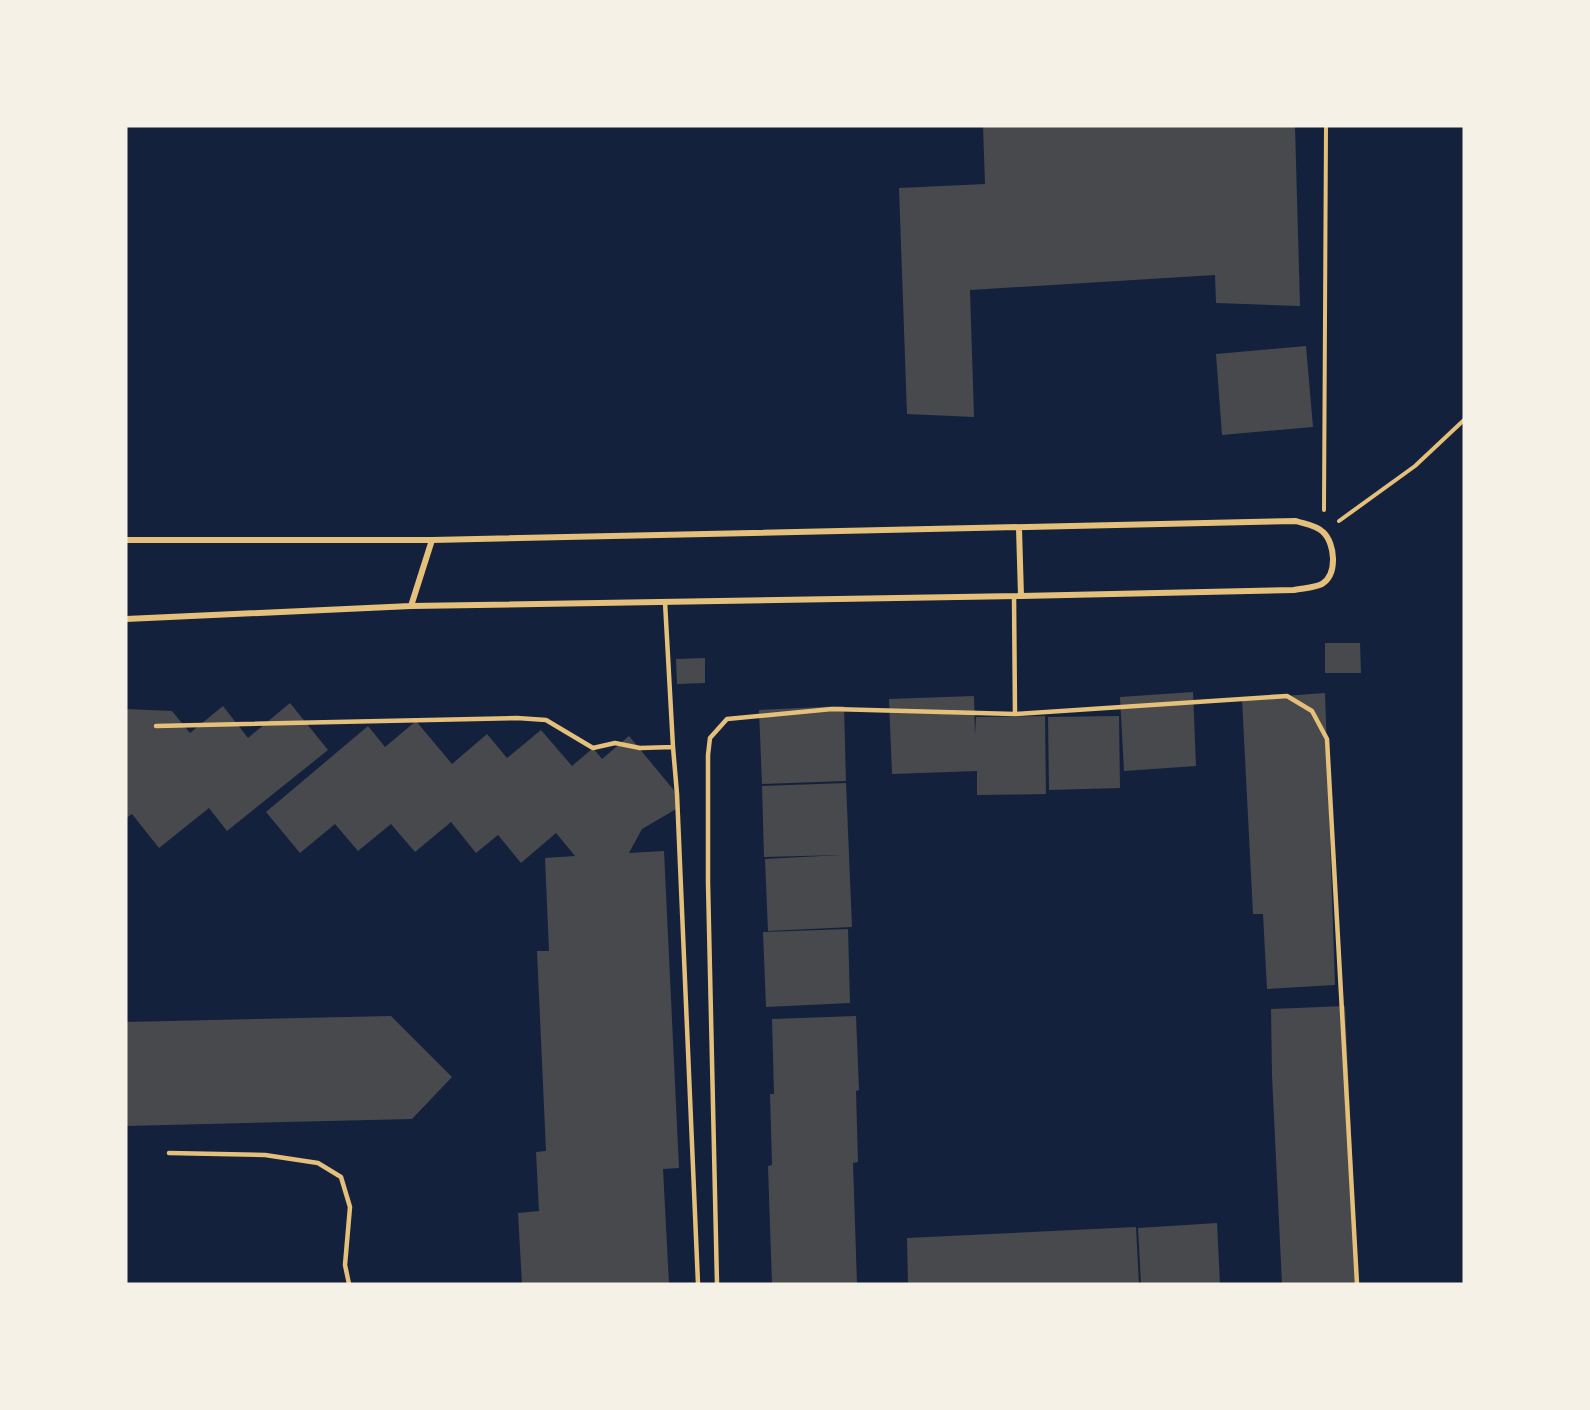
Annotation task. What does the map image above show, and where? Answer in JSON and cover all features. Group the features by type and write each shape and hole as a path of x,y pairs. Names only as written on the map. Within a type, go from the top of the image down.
{"street":[{"path":"126,540 432,540 1296,521 1324,532 1331,545 1333,558 1329,576 1324,583 1294,590 411,606 126,619"},
{"path":"1019,528 1022,596"},
{"path":"411,606 432,540"}],"lane":[{"path":"1014,596 1015,714"},
{"path":"665,602 677,794 698,1284"},
{"path":"717,1284 708,882 708,755 710,738 727,719 832,710 1015,714 1287,696 1312,711 1327,739 1357,1284"},
{"path":"156,726 517,718 546,720 593,748 615,743 640,748 673,747"},
{"path":"169,1153 265,1155 318,1163 341,1177 350,1207 345,1265 349,1284"}],"path":[{"path":"1324,532 1326,126"},
{"path":"1324,532 1415,466 1464,420"}],"building":[{"path":"983,126 1295,126 1300,306 1216,303 1215,275 970,290 974,417 907,414 899,188 985,184"},
{"path":"1306,346 1313,427 1222,435 1216,354"},
{"path":"1325,643 1360,643 1361,673 1325,673"},
{"path":"705,658 705,683 677,684 676,659"},
{"path":"1193,692 1196,766 1124,771 1120,697"},
{"path":"1325,693 1335,985 1267,989 1263,914 1253,914 1242,699"},
{"path":"974,696 975,735 976,717 1045,716 1046,794 977,795 977,771 892,774 889,699"},
{"path":"290,703 328,750 227,831 209,808 159,848 132,814 126,818 126,709 172,711 190,733 223,706 248,738"},
{"path":"844,706 846,781 762,784 759,710"},
{"path":"1119,716 1120,788 1049,790 1048,717"},
{"path":"416,721 452,764 487,734 507,758 541,730 572,766 593,748 602,759 629,736 677,794 678,808 642,829 629,853 664,851 679,1168 663,1169 669,1284 522,1284 518,1213 539,1211 536,1152 546,1151 537,951 549,951 545,858 575,856 556,833 521,863 498,835 476,853 451,822 415,852 391,824 358,851 335,824 300,853 266,812 368,726 385,747"},
{"path":"846,783 852,927 768,931 765,859 840,855 764,857 762,786"},
{"path":"848,929 850,1003 766,1007 763,932"},
{"path":"1345,1006 1358,1284 1282,1284 1271,1009"},
{"path":"391,1016 452,1077 412,1119 126,1126 126,1022"},
{"path":"856,1016 859,1090 856,1091 858,1162 853,1163 857,1284 772,1284 768,1166 772,1165 770,1094 774,1094 772,1019"},
{"path":"1217,1223 1220,1284 1141,1284 1138,1228"},
{"path":"1136,1227 1139,1284 908,1284 907,1238"}]}
